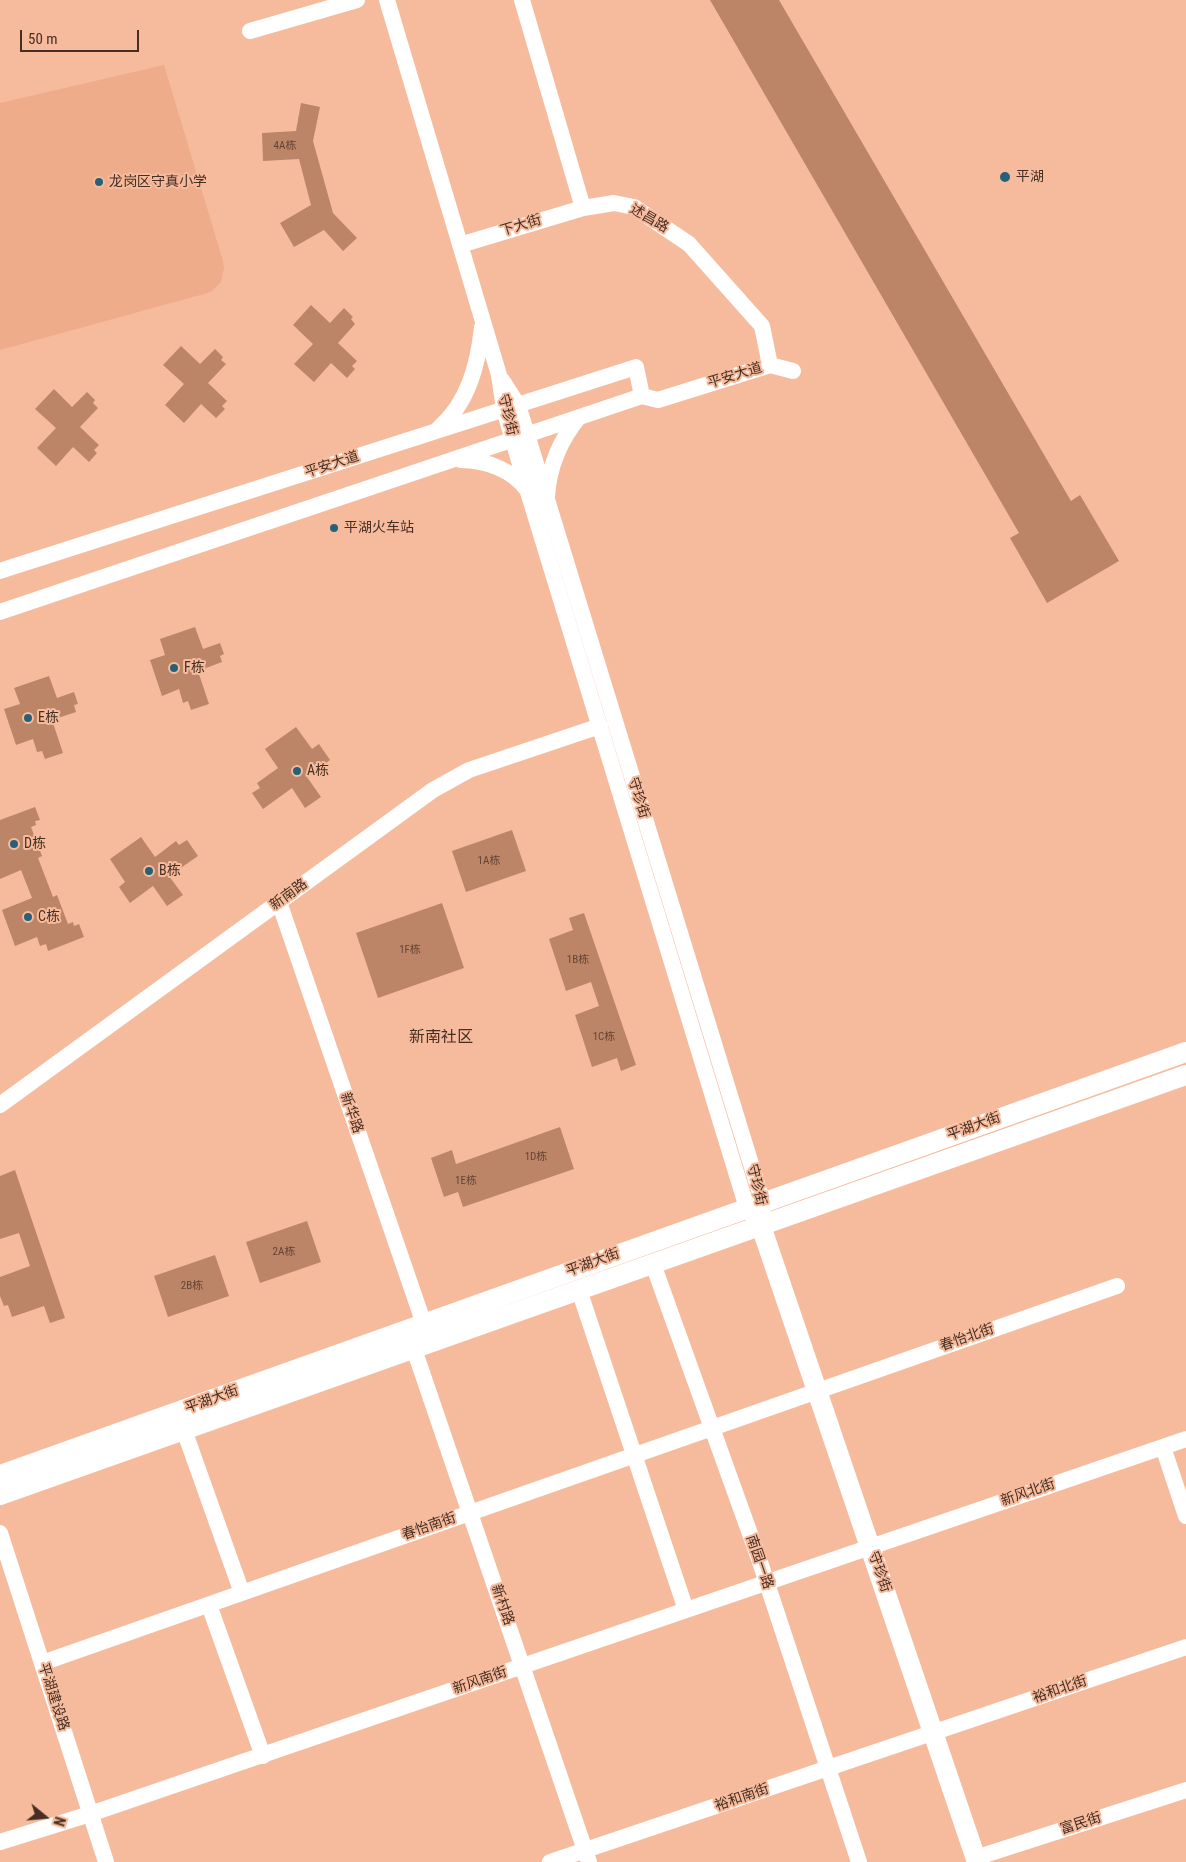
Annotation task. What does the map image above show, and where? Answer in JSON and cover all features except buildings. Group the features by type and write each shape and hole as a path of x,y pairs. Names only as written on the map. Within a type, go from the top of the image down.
{"main road":[{"name":"平湖大街","path":"0,1475 1186,1052"},
{"name":"平湖大街","path":"0,1495 1186,1075"},
{"name":"守珍街","path":"761,1226 976,1860"}],"street":[{"path":"250,31 357,0"},
{"name":"守珍街","path":"387,0 499,375 520,437 547,501 761,1226"},
{"path":"522,0 582,208"},
{"name":"述昌路","path":"582,208 614,203 634,208 689,244 762,326 770,365"},
{"name":"下大街","path":"460,245 582,208"},
{"path":"436,431 451,418 472,379 480,349 483,320"},
{"path":"770,365 793,371"},
{"name":"平安大道","path":"0,612 642,396 658,400 770,365"},
{"name":"平安大道","path":"0,572 636,367 642,396"},
{"path":"547,501 548,485 557,453 569,429 579,417"},
{"name":"守珍街","path":"520,437 528,492 600,726 755,1206"},
{"path":"454,459 483,462 500,468 521,481 528,492"},
{"name":"新南路","path":"0,1105 433,790 468,770 600,726"},
{"name":"新华路","path":"279,902 424,1324"},
{"name":"南园一路","path":"653,1264 767,1583 859,1862"},
{"name":"春怡北街","path":"817,1391 1117,1286"},
{"path":"579,1290 686,1610"},
{"name":"新村路","path":"414,1349 587,1857"},
{"name":"春怡南街","path":"42,1663 817,1391"},
{"path":"184,1430 242,1593"},
{"name":"新风北街","path":"870,1547 1186,1439"},
{"path":"1163,1447 1186,1516"},
{"name":"平湖建设路","path":"0,1533 106,1862"},
{"name":"新风南街","path":"0,1842 263,1756 870,1547"},
{"path":"208,1605 263,1756"},
{"name":"裕和北街","path":"933,1733 1186,1647"},
{"name":"裕和南街","path":"550,1862 587,1857 828,1769 933,1733"},
{"name":"富民街","path":"976,1860 1186,1790"}],"shaded area":[{"name":"龙岗区守真小学","path":"164,65 223,261 224,268 221,282 211,292 0,350 0,103"}],"place":[{"name":"平湖","path":"1005,177"},
{"name":"龙岗区守真小学","path":"99,182"},
{"name":"平湖火车站","path":"334,528"},
{"name":"F栋","path":"174,668"},
{"name":"E栋","path":"28,718"},
{"name":"A栋","path":"297,771"},
{"name":"D栋","path":"14,844"},
{"name":"B栋","path":"149,871"},
{"name":"C栋","path":"28,917"}],"district":[{"name":"新南社区","path":"441,1038"}]}
